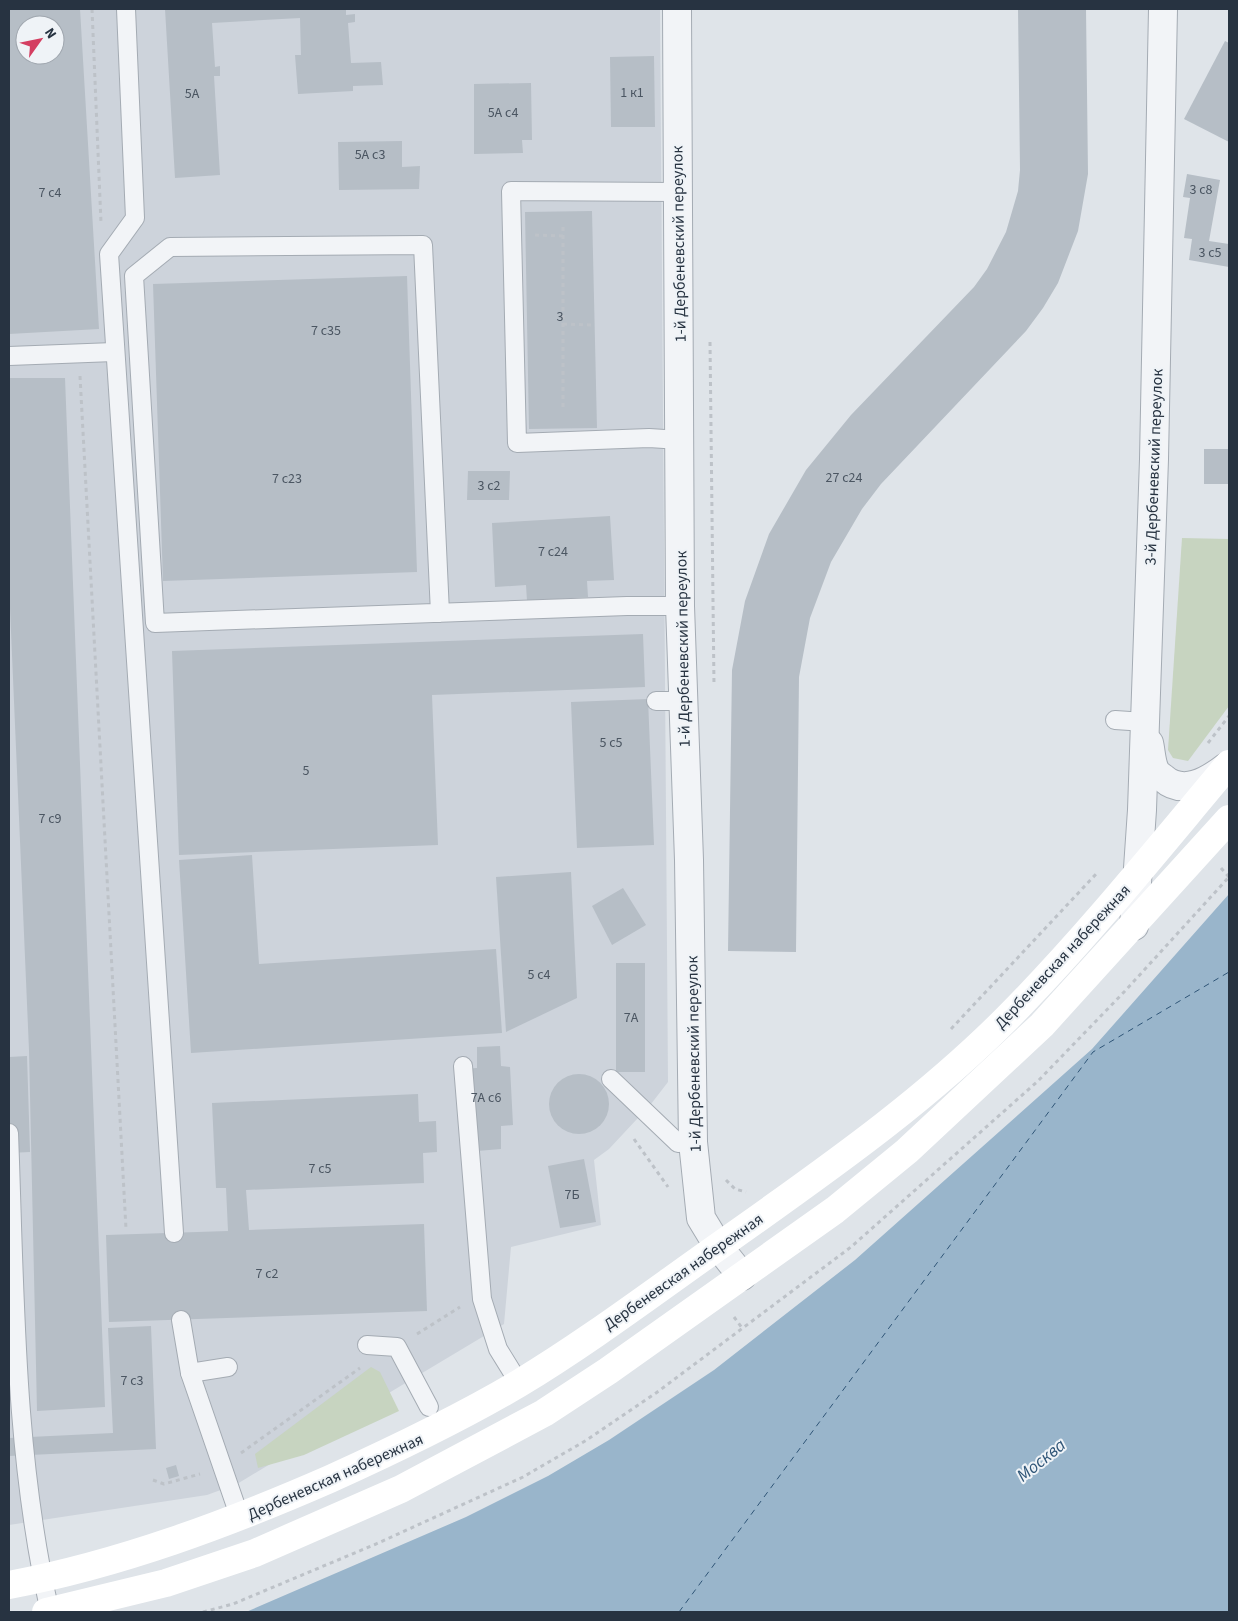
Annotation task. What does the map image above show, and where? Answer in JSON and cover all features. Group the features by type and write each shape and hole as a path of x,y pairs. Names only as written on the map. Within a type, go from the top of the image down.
{"main road":[{"name":"Дербеневская набережная","path":"9,1584 42,1578 154,1547 240,1518 423,1437 519,1383 606,1326 906,1110 1016,1010 1136,875 1228,765"},
{"name":"Дербеневская набережная","path":"46,1612 166,1583 255,1553 401,1489 544,1414 835,1210 907,1151 1042,1025 1134,926 1229,819"}],"street":[{"name":"1-й Дербеневский переулок","path":"677,9 680,606 689,860 693,1142 701,1218 718,1246 742,1276"},
{"name":"3-й Дербеневский переулок","path":"1134,926 1136,875 1142,810 1154,450 1163,9"},
{"path":"1145,722 1155,770 1166,780 1178,786 1194,786 1210,780 1228,765"}],"lane":[{"path":"126,9 135,218 110,254 111,352 174,1233"},
{"path":"677,192 511,191 516,443 649,438 680,440"},
{"path":"440,612 423,245 170,247 134,276 155,623 440,612 680,606"},
{"path":"9,356 111,352"},
{"path":"656,701 683,701"},
{"path":"1116,720 1145,722"},
{"path":"463,1066 482,1300 498,1349 519,1383"},
{"path":"611,1079 678,1143 693,1142"},
{"path":"9,1132 20,1416 32,1526 50,1612"},
{"path":"181,1320 190,1373 221,1468 240,1518"},
{"path":"367,1345 396,1347 429,1407"},
{"path":"190,1373 228,1367"}],"path":[{"path":"92,9 101,224"},
{"path":"563,226 563,407"},
{"path":"532,234 563,236"},
{"path":"563,324 594,325"},
{"path":"710,338 714,688"},
{"path":"111,352 80,374 126,1229"},
{"path":"949,1031 1104,866"},
{"path":"203,1612 242,1600 498,1489 585,1441 656,1393 851,1247 1038,1081 1125,992 1229,877"},
{"path":"634,1139 668,1186"},
{"path":"723,1174 734,1189 749,1193"},
{"path":"153,1480 164,1484 221,1468 367,1363 468,1302 482,1300"}],"shaded area":[{"path":"9,9 660,9 668,1082 651,1104 609,1149 594,1160 601,1225 511,1247 504,1324 237,1484 207,1495 9,1525"}],"green space":[{"path":"1182,538 1229,539 1229,706 1188,761 1173,758 1168,750"},
{"path":"371,1367 380,1372 399,1411 304,1455 258,1468 255,1454"}],"water":[{"name":"Москва","path":"1229,894 1229,1612 246,1612 466,1517 548,1476 609,1440 714,1370 855,1260 1092,1049"}],"building":[{"path":"9,9 80,9 99,329 9,334"},
{"path":"165,9 346,9 346,15 355,14 355,22 348,23 351,63 381,62 383,85 353,86 353,91 298,94 295,55 301,55 300,18 212,23 215,67 220,66 220,76 214,76 220,175 175,178"},
{"path":"1018,9 1086,9 1088,174 1078,231 1058,283 1026,331 881,484 862,509 831,562 810,618 799,677 796,952 728,951 732,670 745,601 769,534 806,470 851,415 974,287 987,269 1006,232 1018,191 1020,170"},
{"path":"1225,41 1229,43 1229,142 1184,119"},
{"path":"654,56 655,127 611,127 610,57"},
{"path":"531,83 532,140 522,140 523,153 474,154 474,84"},
{"path":"402,141 402,167 420,166 419,189 339,190 338,142"},
{"path":"1187,174 1220,180 1209,241 1229,244 1229,267 1189,260 1192,239 1184,238 1190,198 1183,197"},
{"path":"592,211 597,428 529,429 525,212"},
{"path":"407,276 417,572 163,581 153,284"},
{"path":"9,378 65,378 105,1407 37,1411 29,1050 9,585"},
{"path":"1204,449 1229,449 1229,484 1204,484"},
{"path":"468,471 510,471 509,500 467,500"},
{"path":"610,516 614,580 587,581 588,597 527,601 526,585 495,587 492,523"},
{"path":"643,634 645,687 432,695 438,845 179,855 172,651"},
{"path":"648,699 654,845 577,848 571,702"},
{"path":"252,855 259,964 496,949 502,1033 191,1053 179,860"},
{"path":"571,872 577,998 506,1032 496,877"},
{"path":"623,888 646,925 612,945 592,906"},
{"path":"616,963 645,963 645,1072 616,1072"},
{"path":"500,1046 501,1066 510,1067 513,1125 501,1126 501,1149 477,1151 478,1173 463,1174 460,1069 477,1068 477,1047"},
{"path":"27,1056 30,1152 9,1153 9,1057"},
{"path":"573,1074 585,1074 601,1082 607,1092 609,1104 607,1116 601,1126 585,1134 573,1134 557,1126 549,1110 549,1098 557,1082"},
{"path":"418,1094 419,1122 436,1121 437,1152 423,1153 424,1183 246,1190 249,1230 424,1224 427,1311 109,1322 106,1235 228,1231 226,1188 216,1188 212,1103"},
{"path":"584,1159 596,1222 560,1228 548,1166"},
{"path":"151,1326 156,1449 9,1456 9,1438 113,1433 108,1328"},
{"path":"176,1465 179,1476 169,1479 166,1468"}],"ferry route":[{"path":"679,1612 1093,1052 1229,972"}]}
